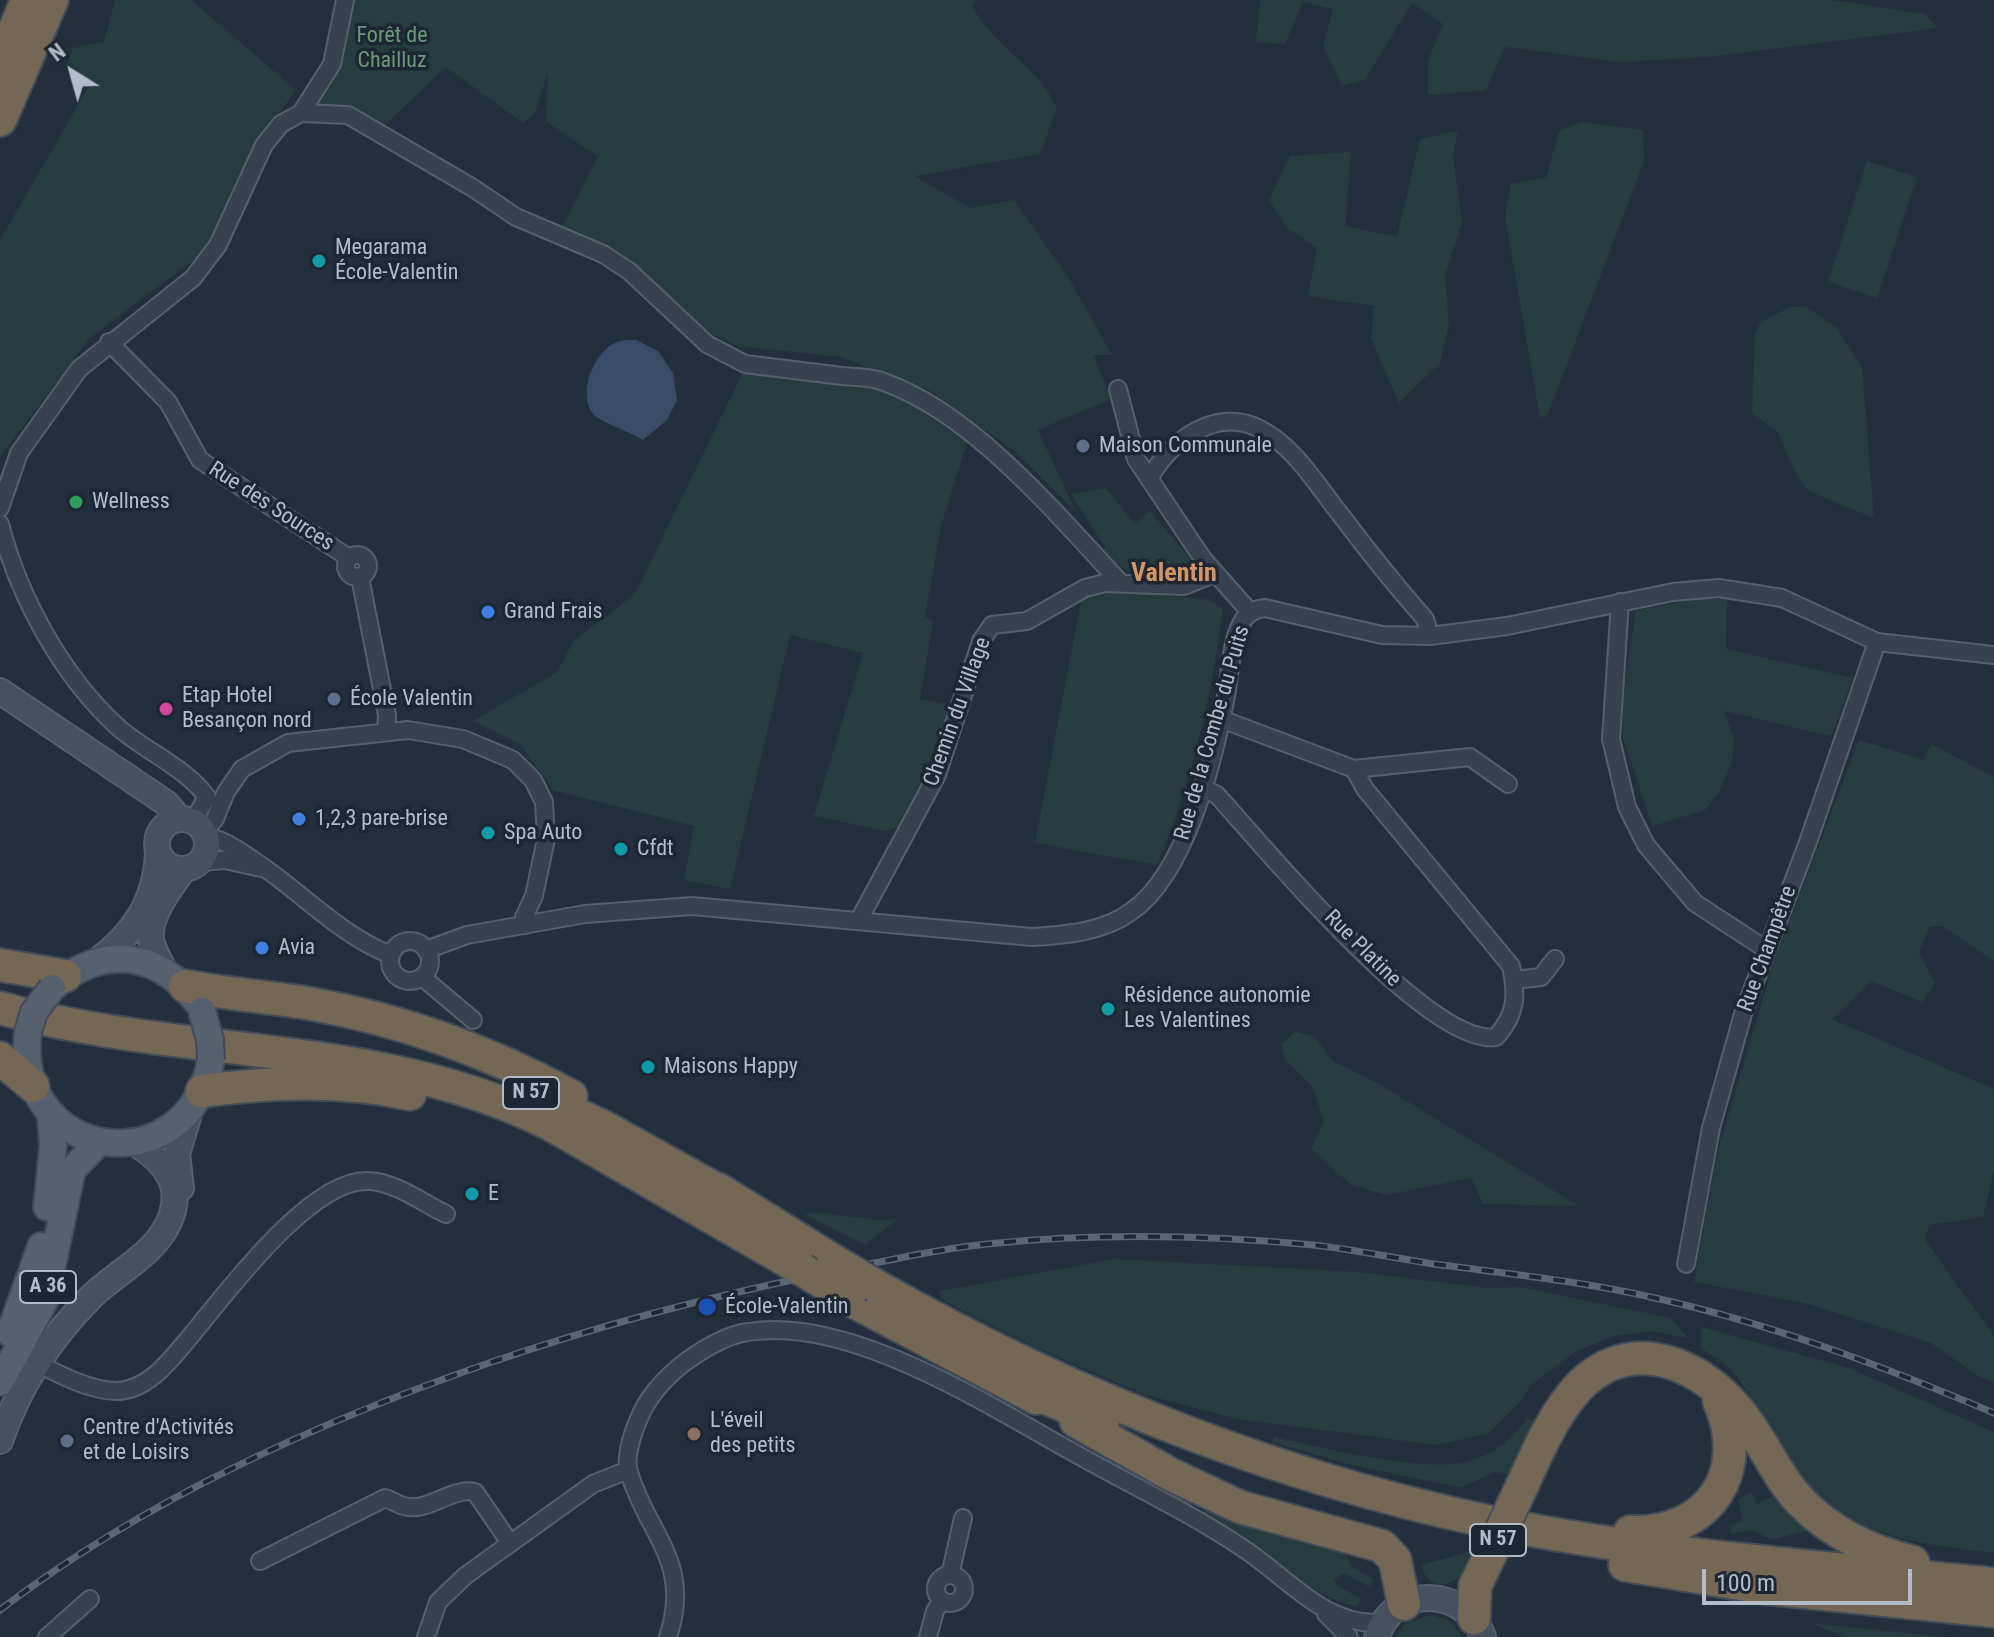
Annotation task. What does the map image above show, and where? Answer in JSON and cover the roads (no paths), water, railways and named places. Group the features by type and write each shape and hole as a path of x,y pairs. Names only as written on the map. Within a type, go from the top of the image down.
{"highway":[{"path":"0,66 27,0"},
{"path":"0,120 52,0"},
{"path":"0,965 58,982"},
{"name":"N 57","path":"0,989 91,1010 336,1040 446,1064 513,1086 579,1114 737,1201"},
{"name":"N 57","path":"184,989 325,1007 450,1042 583,1102 834,1261 863,1292 1020,1388 1203,1459 1440,1527 1710,1580 1994,1611"},
{"name":"N 57","path":"0,1008 111,1032 334,1059 415,1074 520,1109 627,1166 803,1270 863,1292 1170,1426 1337,1480 1711,1556 1994,1583"},
{"path":"0,1058 33,1086"},
{"name":"N 57","path":"196,1101 280,1084 392,1090 491,1115 627,1166"},
{"path":"1470,1610 1491,1553 1522,1516 1555,1421 1590,1376 1615,1363 1646,1358 1682,1365 1711,1384 1738,1410 1780,1476 1803,1503 1830,1526 1860,1544 1893,1557 1994,1583"},
{"path":"1522,1516 1637,1533 1665,1531 1695,1518 1720,1491 1730,1463 1726,1416 1711,1384"},
{"path":"1020,1388 1129,1451 1240,1507 1382,1546 1395,1560 1388,1621"}],"main road":[{"name":"N 57","path":"58,982 96,962 135,960 184,989"},
{"path":"58,982 34,1012 28,1032 27,1068 33,1086 51,1115 65,1127 99,1142 135,1143 168,1130 196,1101 211,1060 210,1040 184,989"},
{"name":"A 36","path":"0,1382 43,1238 52,1172 51,1115"},
{"name":"A 36","path":"11,1353 45,1300 72,1170 99,1142"}],"street":[{"path":"0,508 19,453 79,369 193,278 218,245 264,145 281,124 301,113 332,64 345,0"},
{"path":"301,113 348,115 473,188 516,217 603,254 629,271 707,344 728,357 745,364 883,381 931,407 964,430 1025,482 1069,523 1120,582"},
{"name":"Rue des Sources","path":"109,342 168,402 200,460 349,558 360,555 367,560 367,572 360,577 387,715 386,731"},
{"path":"1118,389 1136,459 1214,574 1250,612"},
{"path":"1149,479 1172,447 1198,429 1223,421 1244,423 1261,430 1293,454 1425,619 1430,636"},
{"path":"0,524 26,594 76,680 121,729 204,793 206,803 196,827 207,850 165,898 151,934 184,989"},
{"path":"1085,588 1094,554"},
{"name":"Chemin du Village","path":"859,920 937,775 986,631 992,625 1027,621 1085,588 1120,582 1184,586 1214,574"},
{"name":"Rue de la Combe du Puits","path":"426,950 467,935 525,925 599,913 692,906 1032,937 1105,925 1129,914 1159,888 1177,858 1221,719 1240,624 1250,612 1265,608 1382,635 1430,636 1507,626 1706,588 1773,596 1877,642 1994,655"},
{"path":"1620,602 1611,739 1627,807 1646,845 1695,903 1767,950"},
{"name":"Rue Champêtre","path":"1686,1264 1711,1128 1743,1014 1877,642"},
{"path":"0,691 166,803 196,827 219,838 266,869 359,940 391,955"},
{"path":"1221,719 1354,769 1470,757 1508,784"},
{"path":"158,844 167,823 196,827 215,819 236,776 271,750 308,740 361,738 386,731 408,730 463,739 513,760 533,780 544,802 546,839 534,896 524,917 525,925"},
{"path":"1354,769 1365,789 1511,966 1514,980 1541,977 1555,959"},
{"path":"140,787 153,813 158,844 168,865 225,860 266,869"},
{"name":"Rue Platine","path":"1201,787 1217,795 1382,975 1420,1004 1476,1035 1496,1037 1509,1023 1517,996 1514,980"},
{"name":"N 57","path":"96,962 125,939 140,919 155,878 158,844"},
{"path":"407,941 418,943 426,950 429,967 422,977 410,981 399,977 391,968 391,955 407,941"},
{"path":"422,977 473,1020"},
{"path":"11,1353 55,1338 152,1264 172,1240 182,1199 177,1154 196,1101"},
{"path":"55,1338 91,1297 150,1248 168,1223 174,1195 169,1170 135,1143"},
{"path":"11,1353 94,1387 117,1391 144,1381 170,1362 292,1220 333,1189 351,1181 382,1182 446,1214"},
{"path":"668,1637 674,1606 674,1577 665,1546 628,1470 635,1430 655,1392 677,1368 701,1350 749,1331 807,1332 935,1377 1244,1548 1316,1604 1349,1637"},
{"path":"0,1441 22,1385 11,1353"},
{"path":"426,1637 438,1602 465,1576 593,1484 628,1470"},
{"path":"260,1561 385,1498 403,1506 418,1506 464,1490 475,1492 510,1543"},
{"path":"928,1637 935,1611 942,1600 937,1585 950,1575 963,1518"},
{"path":"1316,1604 1351,1621 1367,1624 1388,1621 1426,1597 1470,1610"},
{"path":"47,1637 90,1599"}],"water":[{"path":"636,340 658,351 673,373 677,400 667,420 643,440 596,417 588,405 587,395 590,374 601,354 617,342"}],"railway":[{"path":"0,1610 55,1570 172,1499 295,1439 422,1387 569,1337 694,1303 883,1261 1027,1240 1191,1237 1273,1242 1327,1247 1592,1286 1735,1318 1866,1362 1994,1413"}],"place":[{"name":"Megarama École-Valentin","path":"319,261"},
{"name":"Maison Communale","path":"1083,446"},
{"name":"Wellness","path":"76,502"},
{"name":"Grand Frais","path":"488,612"},
{"name":"École Valentin","path":"334,699"},
{"name":"Etap Hotel Besançon nord","path":"166,709"},
{"name":"1,2,3 pare-brise","path":"299,819"},
{"name":"Spa Auto","path":"488,833"},
{"name":"Cfdt","path":"621,849"},
{"name":"Avia","path":"262,948"},
{"name":"Résidence autonomie Les Valentines","path":"1108,1009"},
{"name":"Maisons Happy","path":"648,1067"},
{"name":"E","path":"472,1194"},
{"name":"École-Valentin","path":"707,1307"},
{"name":"L'éveil des petits","path":"694,1434"},
{"name":"Centre d'Activités et de Loisirs","path":"67,1441"}],"district":[{"name":"Valentin","path":"1174,574"}],"park label":[{"name":"Forêt de Chailluz","path":"392,48"}]}
